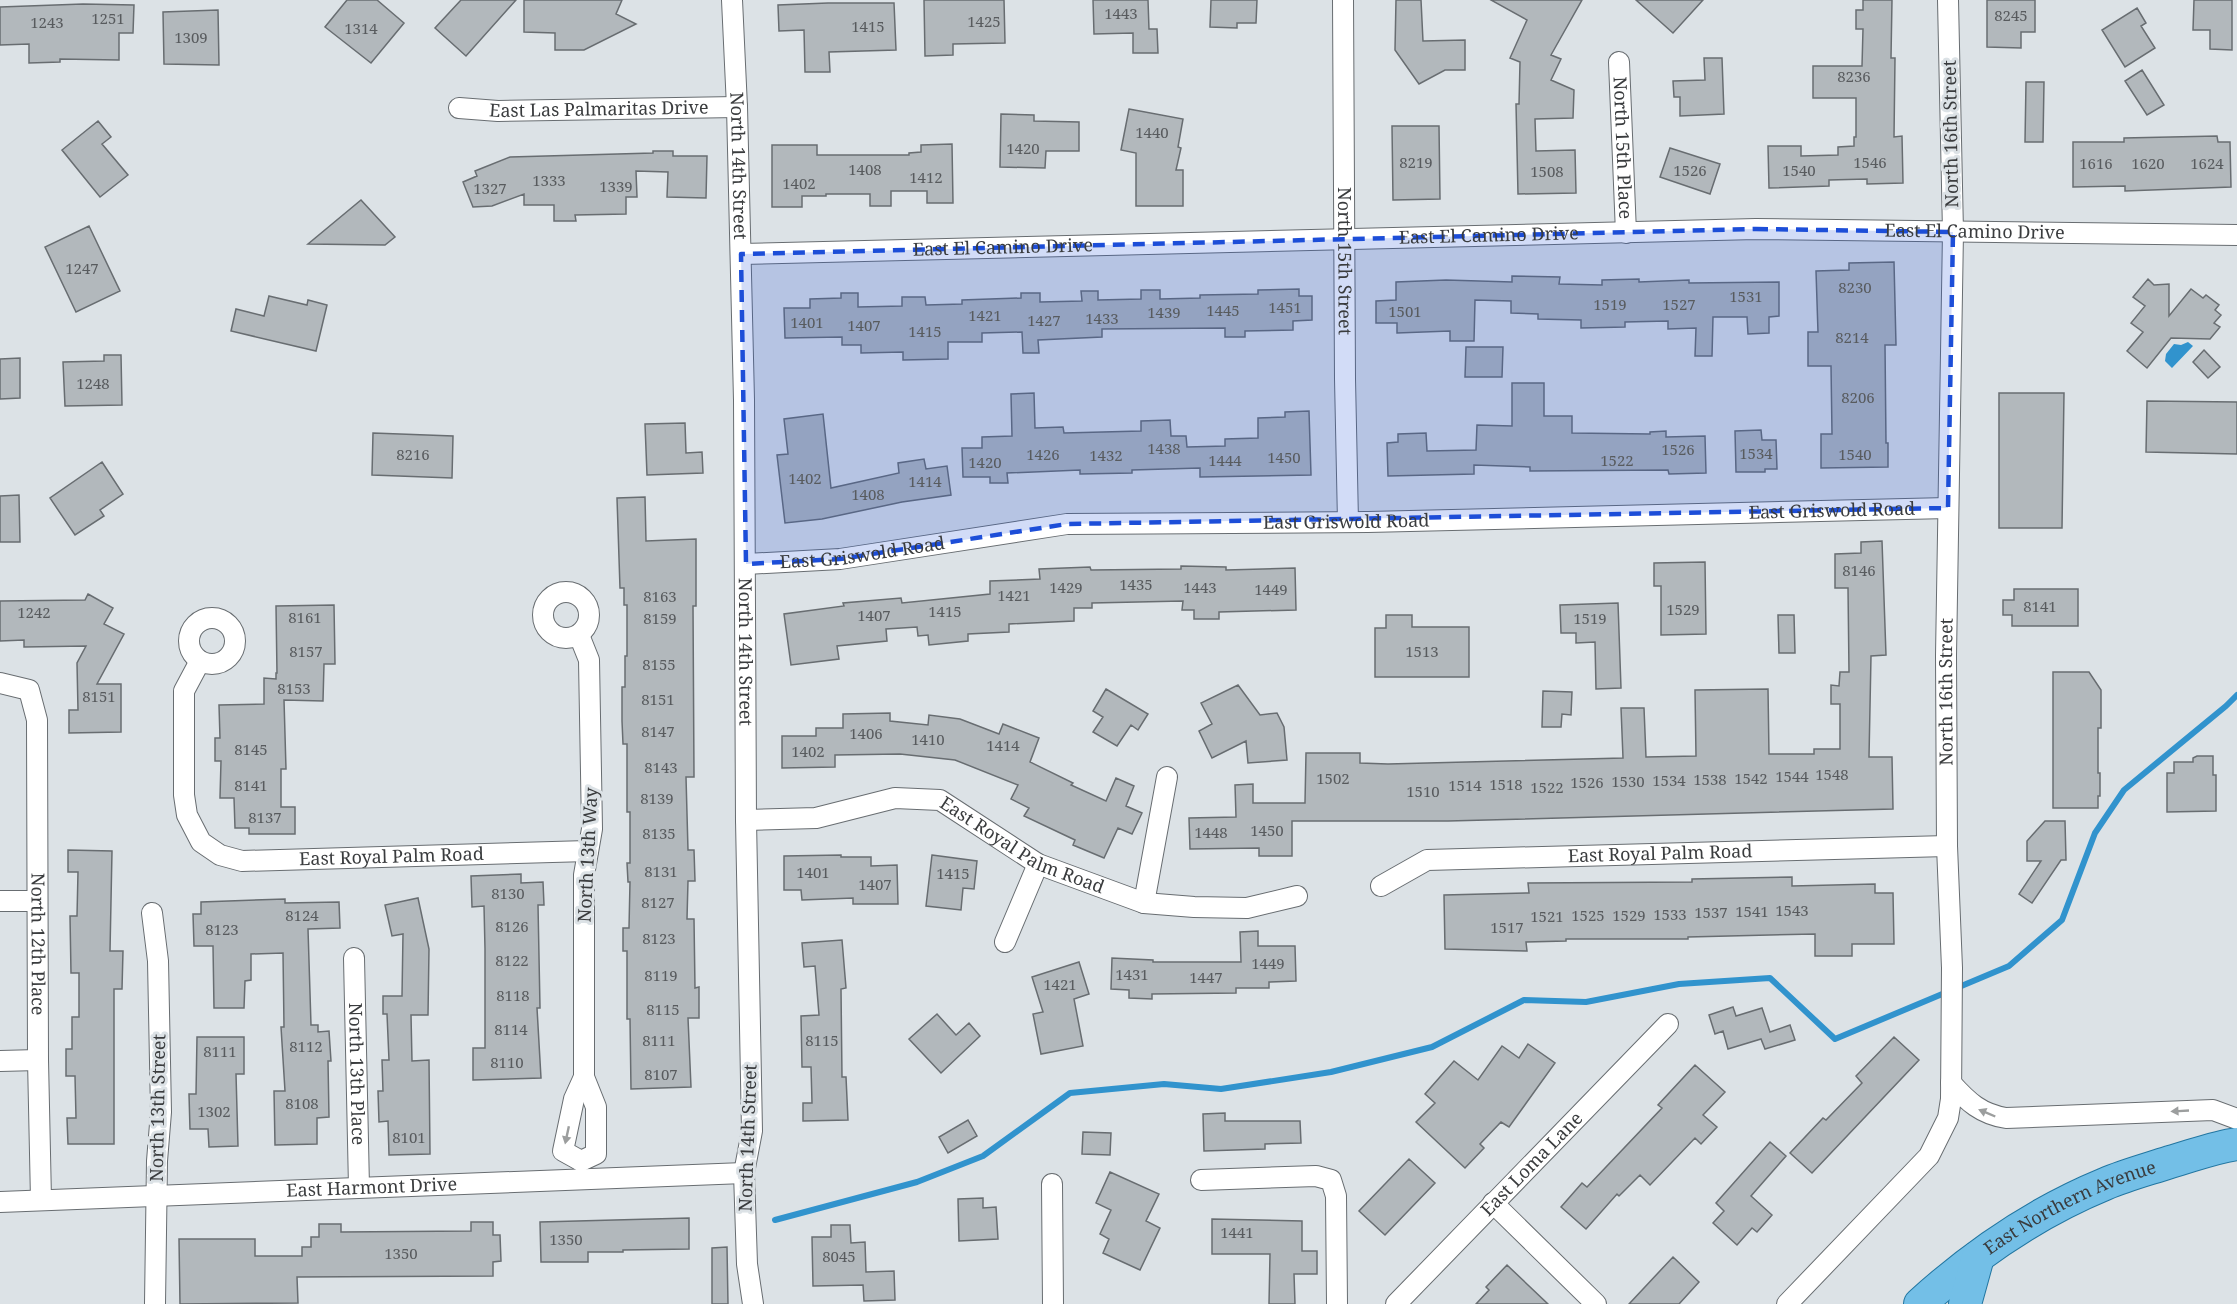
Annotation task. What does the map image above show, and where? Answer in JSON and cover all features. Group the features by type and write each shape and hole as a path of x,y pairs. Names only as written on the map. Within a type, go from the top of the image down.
{"main road":[{"name":"East Northern Avenue","path":"1920,1304 1978,1257 2014,1232 2105,1184 2237,1144"},
{"path":"1965,1304 1978,1257"}],"street":[{"name":"North 14th Street","path":"732,0 741,254 746,564 746,820 752,1131 744,1173 747,1264 753,1304"},
{"path":"734,57 746,0"},
{"name":"North 15th Street","path":"1343,0 1348,522"},
{"name":"North 16th Street","path":"1948,0 1953,232 1946,656 1947,846 1952,968 1951,1083"},
{"name":"North 15th Place","path":"1619,62 1626,233"},
{"name":"East Las Palmaritas Drive","path":"459,108 498,111 737,107"},
{"name":"East El Camino Drive","path":"741,254 1756,229 2237,235"},
{"name":"East Griswold Road","path":"746,564 840,559 1067,524 1348,522 1948,508"},
{"name":"North 13th Way","path":"579,635 589,660 592,829 584,874 584,1077 596,1107 596,1155 580,1171 563,1151 574,1099 584,1077"},
{"name":"East Royal Palm Road","path":"200,661 184,691 184,795 187,815 201,842 220,855 242,861 588,851"},
{"name":"North 12th Place","path":"0,683 29,690 37,720 38,1060 41,1200"},
{"path":"1144,903 1167,777"},
{"name":"East Royal Palm Road","path":"746,820 816,818 895,798 940,800 1038,864 1144,903 1247,908 1298,896"},
{"name":"East Royal Palm Road","path":"1382,886 1426,860 1947,846"},
{"path":"1005,942 1038,864"},
{"path":"0,901 37,901"},
{"name":"North 13th Street","path":"152,913 158,961 161,1112 157,1161 155,1304"},
{"name":"North 13th Place","path":"354,958 359,1188"},
{"name":"East Loma Lane","path":"1396,1304 1668,1024"},
{"path":"0,1061 38,1060"},
{"path":"1951,1083 1975,1108 1991,1116 2006,1119 2213,1110 2237,1119"},
{"path":"1788,1304 1929,1156 1948,1118 1951,1083"},
{"name":"East Harmont Drive","path":"0,1202 359,1188 580,1171 744,1173"},
{"path":"1201,1180 1316,1176 1331,1180 1336,1196 1337,1304"},
{"path":"1052,1184 1053,1304"},
{"path":"1493,1203 1596,1304"}],"highlighted area":[{"path":"1756,229 1953,232 1948,508 1067,524 840,559 746,564 741,254"}],"water":[{"path":"2188,342 2193,346 2172,368 2165,361 2166,354 2174,344 2181,345"}],"building":[{"path":"347,0 377,0 404,23 371,63 325,27"},
{"path":"461,0 516,0 466,56 435,28"},
{"path":"524,0 622,0 616,14 636,24 584,50 555,50 555,33 524,32"},
{"path":"924,0 1004,0 1005,43 953,44 953,55 925,56"},
{"path":"1093,0 1148,0 1149,29 1157,29 1158,53 1133,53 1133,33 1094,34"},
{"path":"1211,0 1257,0 1256,23 1237,23 1237,28 1210,27"},
{"path":"1396,0 1421,0 1423,41 1465,40 1465,70 1445,70 1419,84 1395,50"},
{"path":"1491,0 1582,0 1551,55 1561,59 1551,80 1574,90 1573,118 1535,119 1536,151 1575,150 1576,193 1518,194 1516,104 1519,104 1520,62 1510,58 1527,20"},
{"path":"1636,0 1703,0 1673,33"},
{"path":"1863,0 1892,0 1891,58 1895,58 1894,137 1902,136 1903,183 1867,184 1867,179 1829,180 1829,186 1769,188 1768,146 1801,146 1801,156 1838,155 1838,147 1854,146 1856,98 1813,98 1813,66 1862,66 1863,29 1856,29 1856,10 1863,10"},
{"path":"1987,0 2035,0 2035,32 2021,32 2021,48 1987,47"},
{"path":"2194,0 2232,0 2232,50 2210,49 2210,30 2193,30"},
{"path":"894,3 896,50 829,52 830,72 805,72 804,30 779,31 778,5"},
{"path":"134,5 133,33 119,33 119,60 60,59 60,62 29,63 29,44 0,45 0,7"},
{"path":"2137,8 2146,23 2141,26 2155,48 2125,67 2102,30"},
{"path":"218,10 219,65 164,64 163,12"},
{"path":"1704,58 1722,58 1724,114 1680,116 1680,97 1674,97 1673,81 1705,80"},
{"path":"2142,70 2164,105 2147,115 2125,81"},
{"path":"2026,82 2044,82 2043,142 2025,142"},
{"path":"1129,109 1183,119 1178,147 1181,148 1176,170 1183,170 1183,206 1136,206 1136,153 1121,150"},
{"path":"1001,114 1034,115 1034,121 1079,122 1079,151 1046,151 1045,168 1000,167"},
{"path":"98,121 111,137 102,144 128,175 100,197 62,150"},
{"path":"1392,126 1439,126 1440,199 1393,200"},
{"path":"2217,136 2218,142 2230,142 2231,187 2125,191 2125,186 2073,187 2073,142 2124,142 2124,138"},
{"path":"952,144 953,203 927,203 927,191 891,191 891,206 870,206 870,194 826,194 826,196 802,196 802,207 772,207 772,145 817,145 817,155 909,155 909,153 921,152 921,145"},
{"path":"1670,148 1720,164 1710,194 1660,177"},
{"path":"653,151 673,151 673,156 707,156 706,198 667,197 668,172 636,171 637,197 626,197 626,214 575,215 576,221 554,221 554,205 524,205 524,194 492,206 473,207 463,182 477,176 475,171 510,157 653,153"},
{"path":"361,200 395,237 385,245 308,244"},
{"path":"89,226 120,291 76,312 45,247"},
{"path":"1894,262 1896,345 1885,345 1888,467 1821,468 1821,434 1832,434 1831,366 1808,366 1808,332 1818,332 1816,271 1849,270 1849,263"},
{"path":"1512,276 1560,277 1559,284 1602,285 1602,280 1639,279 1639,282 1689,280 1689,283 1779,282 1779,316 1769,317 1769,333 1748,334 1747,317 1713,317 1712,356 1695,356 1696,328 1668,329 1668,321 1625,322 1625,327 1581,328 1581,320 1538,319 1538,314 1511,313 1511,301 1475,300 1474,341 1450,341 1450,331 1397,333 1397,323 1376,323 1376,301 1396,300 1396,282 1446,280 1512,282"},
{"path":"2148,279 2154,285 2169,284 2169,316 2191,289 2203,298 2206,295 2219,305 2215,310 2221,315 2214,323 2220,327 2210,339 2171,338 2147,368 2127,351 2143,332 2131,323 2145,306 2133,297"},
{"path":"1299,289 1299,296 1312,296 1312,320 1293,321 1293,330 1245,331 1245,337 1225,337 1225,328 1102,329 1102,337 1038,340 1039,353 1023,353 1022,332 982,333 982,342 948,342 948,359 903,360 903,352 861,353 861,345 842,345 842,337 785,338 784,308 810,308 810,299 841,298 841,293 858,293 858,307 902,306 902,297 925,297 926,305 962,304 962,300 1021,298 1021,293 1040,293 1040,302 1082,301 1081,291 1098,291 1098,300 1141,299 1141,290 1160,290 1160,299 1200,298 1200,295 1258,294 1258,290"},
{"path":"269,296 307,305 308,300 327,305 316,351 231,331 236,309 264,316"},
{"path":"1466,347 1503,347 1502,377 1465,377"},
{"path":"2204,350 2220,367 2208,378 2193,362"},
{"path":"104,355 121,355 122,405 65,406 63,362 104,361"},
{"path":"20,358 20,398 0,399 0,359"},
{"path":"1512,383 1544,383 1544,416 1572,416 1572,433 1650,434 1650,432 1666,431 1666,437 1705,436 1706,473 1669,474 1668,470 1530,471 1530,467 1474,465 1474,474 1388,476 1387,443 1398,442 1398,434 1426,433 1427,451 1476,450 1477,425 1512,426"},
{"path":"1034,393 1035,428 1063,427 1064,433 1141,431 1141,421 1170,420 1171,436 1186,436 1187,447 1225,446 1225,439 1258,438 1258,418 1285,417 1285,412 1309,411 1311,475 1200,477 1200,468 1132,470 1132,473 1080,474 1080,470 1007,473 1008,483 990,483 990,477 963,477 962,448 982,448 982,437 1012,436 1011,394"},
{"path":"1999,393 2064,393 2062,528 1999,528"},
{"path":"2147,401 2237,402 2237,454 2146,452"},
{"path":"823,414 831,488 899,473 898,463 924,459 926,469 947,466 951,495 902,502 822,519 785,523 777,455 788,454 784,419"},
{"path":"685,423 686,453 702,452 703,473 647,475 645,424"},
{"path":"1761,430 1762,440 1776,440 1777,469 1765,469 1765,472 1736,472 1735,431"},
{"path":"373,433 453,436 452,478 372,475"},
{"path":"102,462 123,494 100,510 104,516 75,535 50,498"},
{"path":"19,495 20,542 0,542 0,496"},
{"path":"645,497 646,541 696,539 696,606 693,606 694,777 686,777 688,850 694,850 695,881 688,881 687,919 694,919 695,988 699,987 699,1018 688,1018 691,1087 631,1089 630,1019 627,1019 627,951 623,951 623,928 629,928 630,882 628,882 627,863 630,863 630,812 627,812 627,744 623,744 622,721 622,687 625,687 625,656 627,656 627,605 624,605 624,588 620,588 617,498"},
{"path":"1882,541 1886,655 1871,656 1869,757 1892,757 1893,809 1448,821 1292,821 1292,856 1259,856 1259,848 1190,849 1189,818 1236,817 1235,785 1253,784 1253,803 1305,803 1306,753 1360,753 1360,763 1388,764 1623,758 1621,708 1644,708 1646,757 1696,756 1695,690 1768,689 1769,754 1814,754 1814,749 1840,749 1840,704 1831,704 1831,685 1839,686 1840,672 1849,672 1848,588 1835,588 1835,554 1861,553 1861,542"},
{"path":"1705,562 1706,634 1661,635 1661,586 1654,586 1654,563"},
{"path":"1181,566 1226,567 1226,570 1295,568 1296,610 1219,612 1219,619 1194,619 1194,610 1182,610 1183,601 1092,603 1092,608 1074,608 1074,621 1009,624 1009,632 968,634 968,641 929,645 928,635 918,636 917,627 886,629 887,641 837,646 839,659 791,665 784,614 844,606 843,603 901,598 902,603 990,594 990,581 1040,579 1039,569 1090,567 1091,570 1181,569"},
{"path":"2014,589 2078,589 2078,626 2012,626 2012,615 2003,615 2003,600 2014,600"},
{"path":"88,594 113,608 104,624 124,634 97,684 121,684 121,732 69,733 69,710 78,710 77,663 86,646 24,647 24,640 0,641 0,601 85,600"},
{"path":"1618,603 1621,688 1596,689 1595,642 1576,643 1576,633 1561,633 1560,605"},
{"path":"334,605 335,664 324,664 323,701 284,700 286,769 281,769 281,807 295,807 295,834 249,834 249,828 235,828 234,798 220,798 221,761 215,761 215,738 220,738 219,705 264,704 264,678 276,679 277,673 276,606"},
{"path":"1386,615 1412,615 1412,627 1469,627 1469,677 1375,677 1375,628 1386,628"},
{"path":"1778,615 1794,615 1795,653 1779,653"},
{"path":"2053,672 2089,672 2101,690 2101,728 2098,728 2100,796 2098,796 2098,808 2053,808"},
{"path":"1238,685 1260,715 1277,713 1284,727 1287,760 1248,763 1246,741 1212,758 1199,731 1212,724 1201,703"},
{"path":"1106,689 1148,714 1138,730 1131,725 1117,746 1093,732 1103,717 1093,711"},
{"path":"1543,691 1572,692 1571,715 1562,714 1561,727 1542,727"},
{"path":"890,713 890,721 928,725 929,715 960,719 999,734 1003,724 1039,738 1030,762 1106,801 1116,778 1134,786 1126,806 1142,813 1132,834 1118,828 1104,858 1073,845 1075,840 1024,816 1029,808 1011,799 1018,785 955,760 900,754 835,755 835,767 782,768 782,736 816,736 816,728 843,728 843,714"},
{"path":"2213,756 2213,775 2216,775 2216,811 2167,812 2167,773 2174,773 2174,762 2193,762 2193,758"},
{"path":"2045,821 2065,821 2066,860 2061,860 2032,903 2019,894 2041,861 2027,861 2027,841"},
{"path":"68,850 112,851 110,951 123,951 122,989 114,989 114,1144 68,1144 67,1118 76,1118 75,1076 66,1076 66,1049 72,1049 72,1017 79,1017 79,973 71,973 70,916 77,916 78,872 68,872"},
{"path":"841,855 841,857 871,857 871,866 897,865 898,904 853,904 853,898 802,900 801,890 784,890 784,856"},
{"path":"932,855 977,861 974,889 963,888 961,910 926,906"},
{"path":"521,874 521,883 543,882 544,905 538,905 540,1008 537,1008 541,1078 473,1080 473,1048 485,1048 485,949 484,906 472,907 471,876"},
{"path":"1792,877 1792,886 1875,884 1875,893 1893,893 1894,944 1852,944 1852,956 1815,956 1815,934 1688,937 1688,939 1566,939 1566,941 1526,942 1527,951 1445,949 1444,895 1529,893 1528,883 1692,882 1692,879"},
{"path":"418,898 429,949 428,1015 411,1015 412,1061 429,1060 430,1154 389,1155 388,1121 379,1122 378,1091 383,1091 382,1060 389,1060 387,1014 383,1014 383,996 402,996 403,934 392,936 385,905"},
{"path":"285,899 285,903 339,902 340,928 308,929 311,1025 318,1025 318,1032 329,1031 331,1061 328,1061 329,1117 317,1118 317,1144 275,1145 274,1091 285,1091 281,1027 284,1027 283,953 251,954 251,980 245,981 244,1008 214,1008 213,946 194,946 193,914 201,914 201,902"},
{"path":"1258,931 1258,946 1295,946 1296,981 1269,982 1269,988 1236,988 1236,993 1152,994 1152,999 1129,998 1129,990 1111,989 1112,958 1153,960 1153,962 1241,962 1240,932"},
{"path":"842,940 846,988 841,989 842,1077 846,1077 848,1120 803,1121 803,1103 812,1103 811,1067 802,1067 801,1016 819,1015 815,966 804,967 802,943"},
{"path":"1079,962 1089,994 1074,999 1083,1046 1041,1054 1033,1014 1043,1012 1032,977"},
{"path":"1733,1007 1736,1016 1762,1008 1770,1032 1790,1025 1795,1040 1765,1049 1761,1039 1728,1049 1723,1031 1715,1034 1709,1015"},
{"path":"937,1014 956,1035 969,1023 980,1036 941,1073 909,1039"},
{"path":"197,1037 244,1037 244,1074 236,1074 238,1146 209,1147 208,1129 190,1129 189,1094 196,1094"},
{"path":"1894,1037 1919,1060 1812,1173 1790,1153 1823,1118 1826,1120 1862,1083 1856,1076"},
{"path":"1528,1044 1555,1063 1509,1127 1501,1122 1480,1144 1484,1148 1465,1168 1416,1122 1435,1103 1425,1094 1454,1061 1478,1080 1502,1046 1519,1058"},
{"path":"1695,1065 1725,1092 1703,1115 1717,1127 1701,1144 1695,1138 1650,1185 1640,1175 1619,1196 1617,1194 1586,1229 1561,1207 1582,1183 1587,1187 1662,1108 1658,1105"},
{"path":"1225,1113 1225,1121 1300,1121 1301,1143 1265,1144 1265,1149 1204,1151 1203,1114"},
{"path":"968,1120 977,1136 948,1153 939,1137"},
{"path":"1083,1132 1111,1133 1110,1155 1082,1154"},
{"path":"1770,1142 1786,1156 1751,1196 1772,1215 1757,1232 1752,1228 1737,1245 1713,1223 1724,1211 1716,1203"},
{"path":"1409,1159 1435,1183 1385,1235 1359,1211"},
{"path":"1110,1172 1159,1194 1146,1221 1160,1228 1140,1270 1103,1253 1109,1239 1100,1234 1111,1210 1096,1203"},
{"path":"983,1198 983,1208 996,1207 998,1239 959,1241 958,1199"},
{"path":"689,1218 689,1249 588,1252 588,1262 541,1262 540,1222"},
{"path":"1212,1219 1302,1221 1302,1251 1317,1251 1317,1274 1294,1274 1295,1304 1269,1304 1270,1254 1212,1254"},
{"path":"471,1222 493,1222 493,1235 500,1235 501,1261 493,1262 493,1276 297,1277 298,1303 180,1304 179,1239 255,1239 255,1256 302,1256 302,1247 311,1247 311,1237 319,1237 319,1224 341,1224 341,1232 471,1231"},
{"path":"831,1225 850,1225 851,1243 865,1242 866,1272 894,1271 895,1300 864,1301 863,1285 813,1286 812,1237 831,1237"},
{"path":"727,1247 728,1304 712,1304 712,1248"},
{"path":"1673,1257 1699,1282 1679,1304 1629,1304"},
{"path":"1507,1265 1548,1304 1476,1304 1489,1290 1486,1287"}],"waterway":[{"path":"775,1220 917,1182 983,1156 1070,1093 1164,1084 1221,1089 1331,1072 1432,1047 1524,1000 1586,1002 1679,984 1770,978 1835,1039 2009,966 2062,920 2095,833 2124,790 2237,695"}]}
